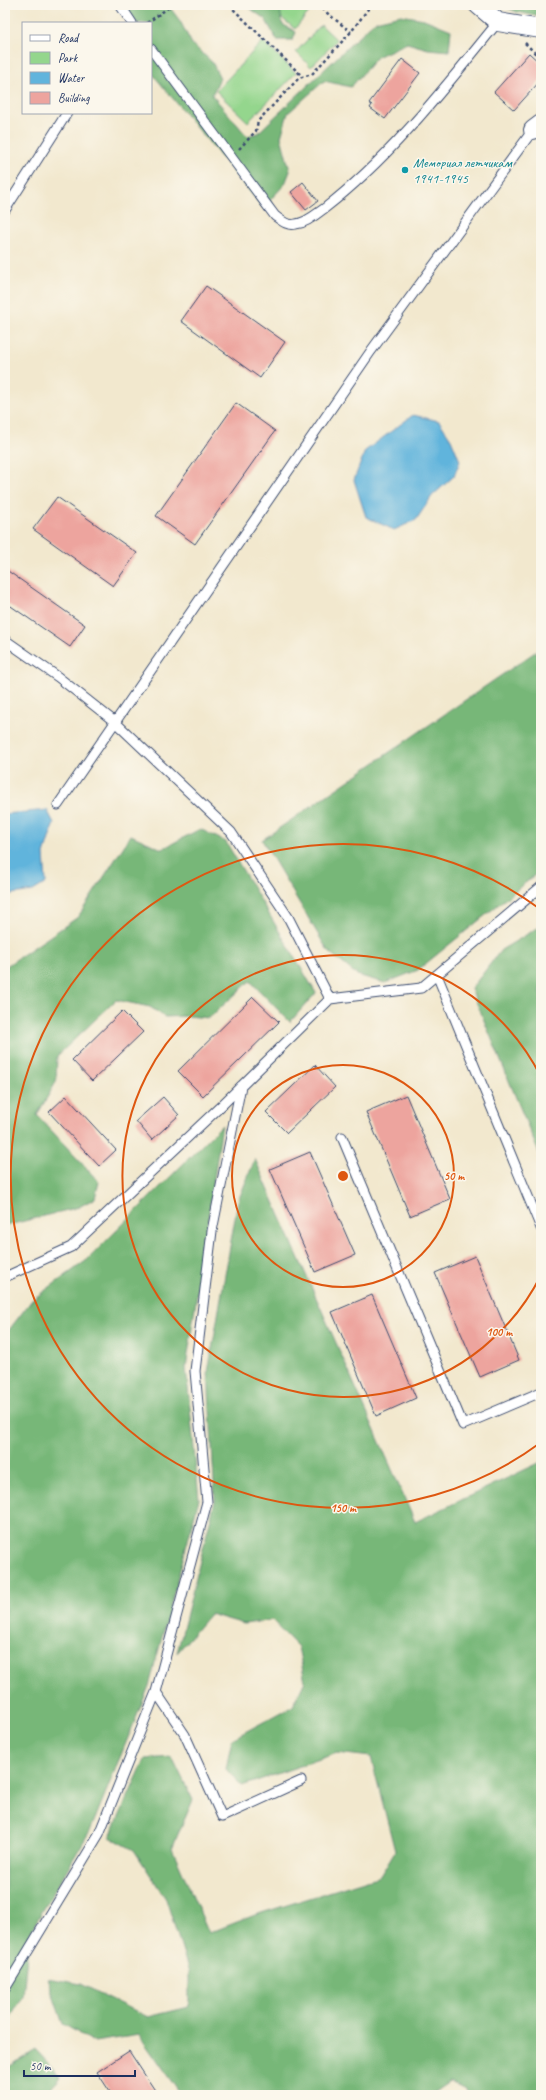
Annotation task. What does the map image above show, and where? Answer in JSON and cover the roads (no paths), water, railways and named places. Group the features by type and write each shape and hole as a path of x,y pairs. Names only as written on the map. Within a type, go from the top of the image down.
{"street":[{"path":"478,5 498,22 541,29"}],"lane":[{"path":"120,5 131,22"},
{"path":"152,49 275,216 285,224 297,224 310,219 353,186 383,156 450,80 498,22"},
{"path":"5,210 66,114"},
{"path":"58,805 371,351 537,127"},
{"path":"5,640 58,676 115,722 231,832 288,917 330,998"},
{"path":"5,1277 71,1247 241,1086 330,998 421,988 541,886"},
{"path":"437,974 541,1228"},
{"path":"5,1989 99,1834 156,1692 207,1502 195,1371 212,1231 241,1086"},
{"path":"342,1137 463,1425 541,1392"},
{"path":"156,1692 185,1735 222,1817 300,1781"}],"water":[{"path":"413,415 439,421 451,439 460,461 454,476 432,496 416,520 394,530 366,517 354,480 365,451"},
{"path":"47,810 54,823 44,854 46,883 33,891 5,895 5,814"}],"place":[{"name":"Мемориал летчикам 1941-1945","path":"405,170"}]}
